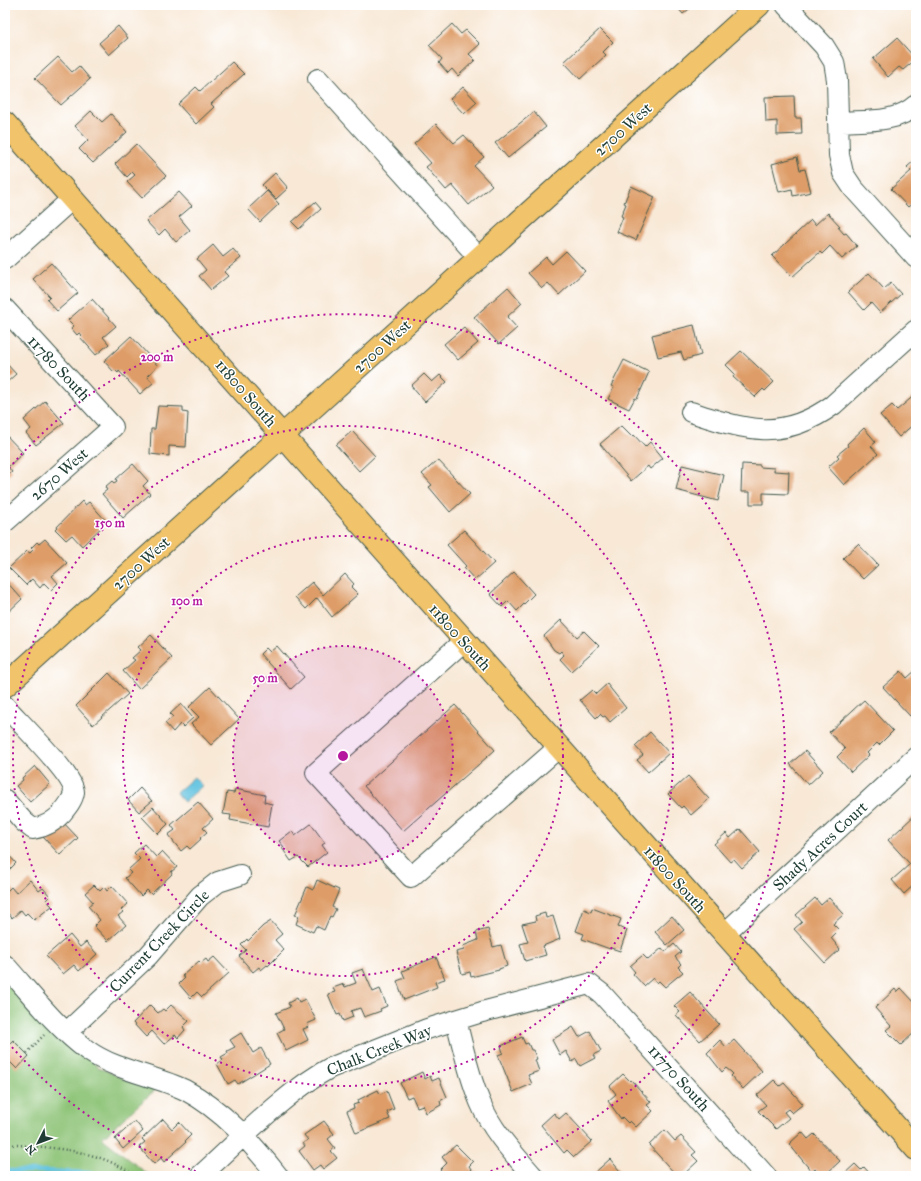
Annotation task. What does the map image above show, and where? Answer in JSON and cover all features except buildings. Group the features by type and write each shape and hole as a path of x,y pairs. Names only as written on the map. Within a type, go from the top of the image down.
{"main road":[{"name":"2700 West","path":"5,686 282,435 480,259 759,5"},
{"name":"11800 South","path":"5,123 73,198 558,748 916,1149"}],"street":[{"path":"786,5 824,46 834,62 836,71 840,164 848,181 916,258"},
{"path":"318,79 480,259"},
{"path":"838,122 889,119 905,113 916,104"},
{"path":"5,259 73,198"},
{"name":"11780 South","path":"5,308 113,427"},
{"path":"691,412 746,429 777,429 792,426 820,414 845,395 916,330"},
{"name":"2670 West","path":"5,522 113,427"},
{"path":"464,641 316,773 411,877 558,748"},
{"path":"5,706 63,770 72,783 74,791 71,802 58,817 44,827 33,829 24,822 5,800"},
{"name":"Shady Acres Court","path":"724,934 916,757"},
{"name":"Current Creek Circle","path":"67,1032 148,956 200,896 218,882 240,875"},
{"path":"5,965 67,1032 88,1050 107,1062 184,1090 206,1102 245,1136 278,1176"},
{"name":"Chalk Creek Way","path":"200,1176 294,1092 317,1075 428,1029 589,984"},
{"name":"11770 South","path":"589,984 602,994 766,1176"},
{"path":"456,1020 473,1085 480,1103 500,1138 533,1176"}],"path":[{"path":"27,1053 45,1034"},
{"path":"5,1144 90,1153 122,1166 136,1176"}],"green space":[{"path":"5,978 98,1067 126,1080 156,1089 102,1138 150,1176 5,1176"}],"water":[{"path":"194,777 202,786 184,802 176,793"}],"waterway":[{"path":"5,1171 89,1173 94,1176"}]}
